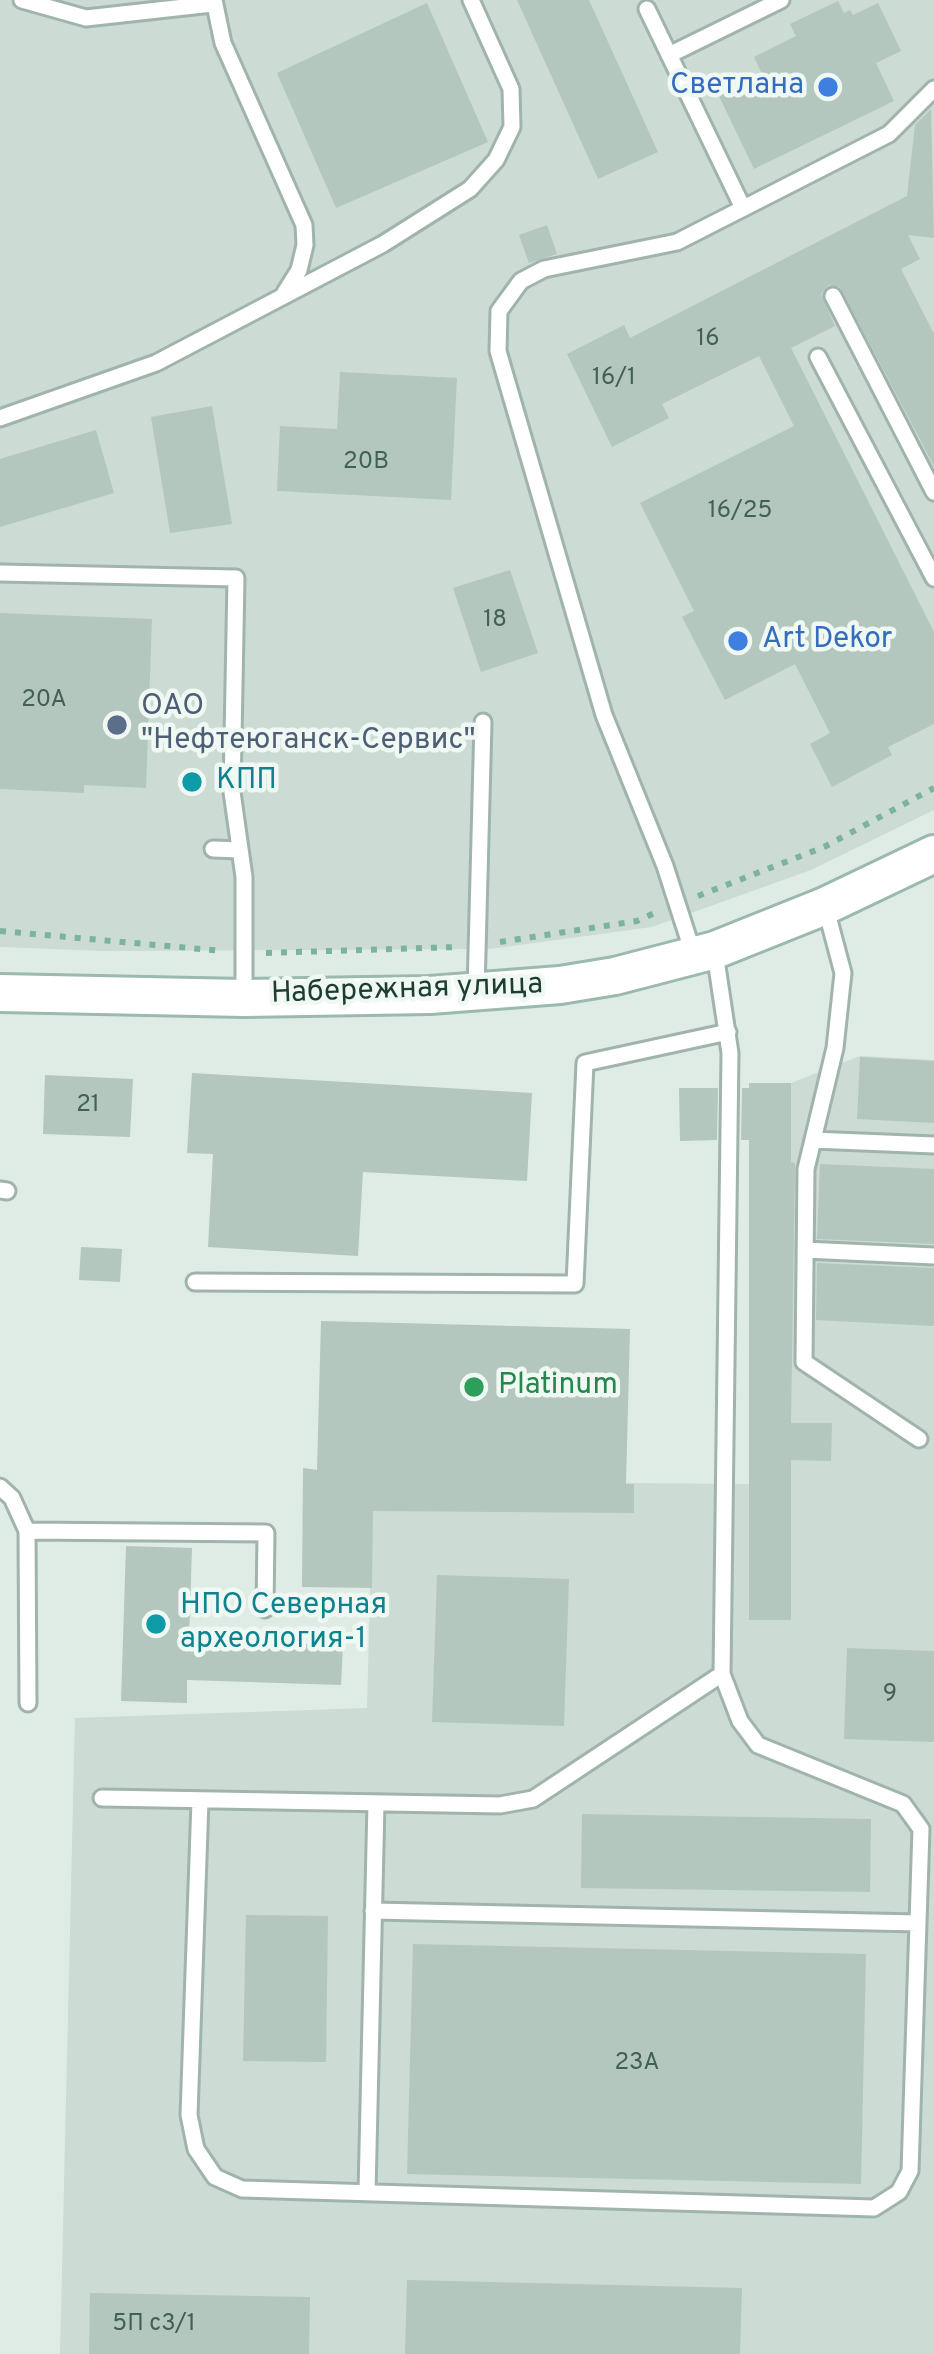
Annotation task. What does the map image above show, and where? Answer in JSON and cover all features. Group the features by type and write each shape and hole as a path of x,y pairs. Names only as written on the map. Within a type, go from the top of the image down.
{"street":[{"name":"Набережная улица","path":"0,993 244,998 476,994 615,976 705,953 826,906 934,854"}],"lane":[{"path":"22,0 86,18 213,2 223,43 304,225 299,270 283,296"},
{"path":"0,418 156,363 383,244 470,189 496,160 512,127 511,89 471,0"},
{"path":"669,55 781,0"},
{"path":"646,9 743,208"},
{"path":"200,1801 189,2115 196,2149 215,2177 242,2188 874,2208 898,2192 910,2171 921,1829 903,1804 758,1745 740,1721 722,1674 728,1032 705,953 604,716 496,333 499,311 520,280 544,269 676,242 889,134 934,89"},
{"path":"832,296 934,492"},
{"path":"818,357 934,578"},
{"path":"0,573 236,578 232,792 244,877 244,998"},
{"path":"476,994 483,722"},
{"path":"213,849 240,850"},
{"path":"826,906 843,973 835,1048 806,1169 804,1362 919,1439"},
{"path":"195,1282 575,1284 585,1063 728,1032"},
{"path":"813,1140 934,1145"},
{"path":"806,1250 934,1256"},
{"path":"0,1487 12,1498 27,1531 28,1703"},
{"path":"27,1531 266,1533 265,1609"},
{"path":"102,1798 500,1805 533,1798 722,1674"},
{"path":"367,2192 376,1803"},
{"path":"373,1911 918,1923"}],"shaded area":[{"path":"0,0 934,0 934,810 811,870 652,927 490,949 0,947"},
{"path":"860,1056 934,1060 934,2354 60,2354 75,1718 367,1708 373,1481 749,1484 749,1083 791,1083"}],"building":[{"path":"517,0 589,0 658,152 598,179"},
{"name":"Светлана","path":"838,1 844,13 850,10 853,15 878,3 901,51 876,63 894,101 754,169 718,94 762,74 754,57 796,36 790,24"},
{"path":"427,3 488,142 336,208 277,73"},
{"path":"931,109 934,238 908,235 920,259 901,269 934,334 934,466 840,287 829,285 821,294 835,326 791,348 934,632 934,724 888,747 892,755 832,787 810,744 830,733 795,664 725,700 682,617 694,611 640,503 794,426 759,356 662,404 669,418 612,447 567,354 624,325 630,338 907,196 915,125"},
{"path":"547,225 557,254 529,263 519,235"},
{"path":"340,372 457,378 451,500 277,491 280,426 337,429"},
{"path":"212,406 232,524 170,533 151,417"},
{"path":"96,430 114,493 0,527 0,459"},
{"path":"510,570 538,653 481,672 453,588"},
{"path":"0,613 152,619 146,788 84,785 84,793 0,789"},
{"path":"860,1057 934,1061 934,1123 857,1119"},
{"path":"192,1073 532,1093 527,1181 363,1172 358,1256 208,1247 213,1154 187,1153"},
{"path":"45,1075 133,1079 130,1137 43,1134"},
{"path":"749,1083 791,1083 791,1162 795,1163 791,1423 832,1423 831,1461 791,1460 791,1620 749,1620 749,1140 741,1140 742,1088 749,1088"},
{"path":"679,1088 718,1088 717,1140 680,1141"},
{"path":"820,1164 934,1169 934,1244 817,1239"},
{"path":"81,1247 122,1249 120,1282 79,1280"},
{"path":"817,1263 934,1268 934,1326 816,1320"},
{"path":"321,1321 630,1329 626,1484 634,1484 634,1513 373,1511 372,1588 302,1587 303,1468 317,1470"},
{"name":"НПО Северная археология-1","path":"126,1546 192,1548 189,1640 343,1645 341,1685 187,1680 187,1703 121,1701"},
{"path":"437,1575 569,1579 564,1726 432,1722"},
{"path":"847,1648 934,1651 934,1742 844,1739"},
{"path":"582,1814 871,1819 870,1892 581,1888"},
{"path":"246,1915 328,1916 326,2062 243,2061"},
{"path":"413,1944 866,1954 861,2184 407,2174"},
{"path":"407,2280 742,2288 740,2354 405,2354"},
{"path":"90,2293 310,2297 309,2354 89,2354"}],"place":[{"name":"Светлана","path":"828,87"},
{"name":"Art Dekor","path":"738,641"},
{"name":"ОАО \"Нефтеюганск-Сервис\"","path":"117,725"},
{"name":"КПП","path":"192,782"},
{"name":"Platinum","path":"474,1387"},
{"name":"НПО Северная археология-1","path":"156,1624"}]}
